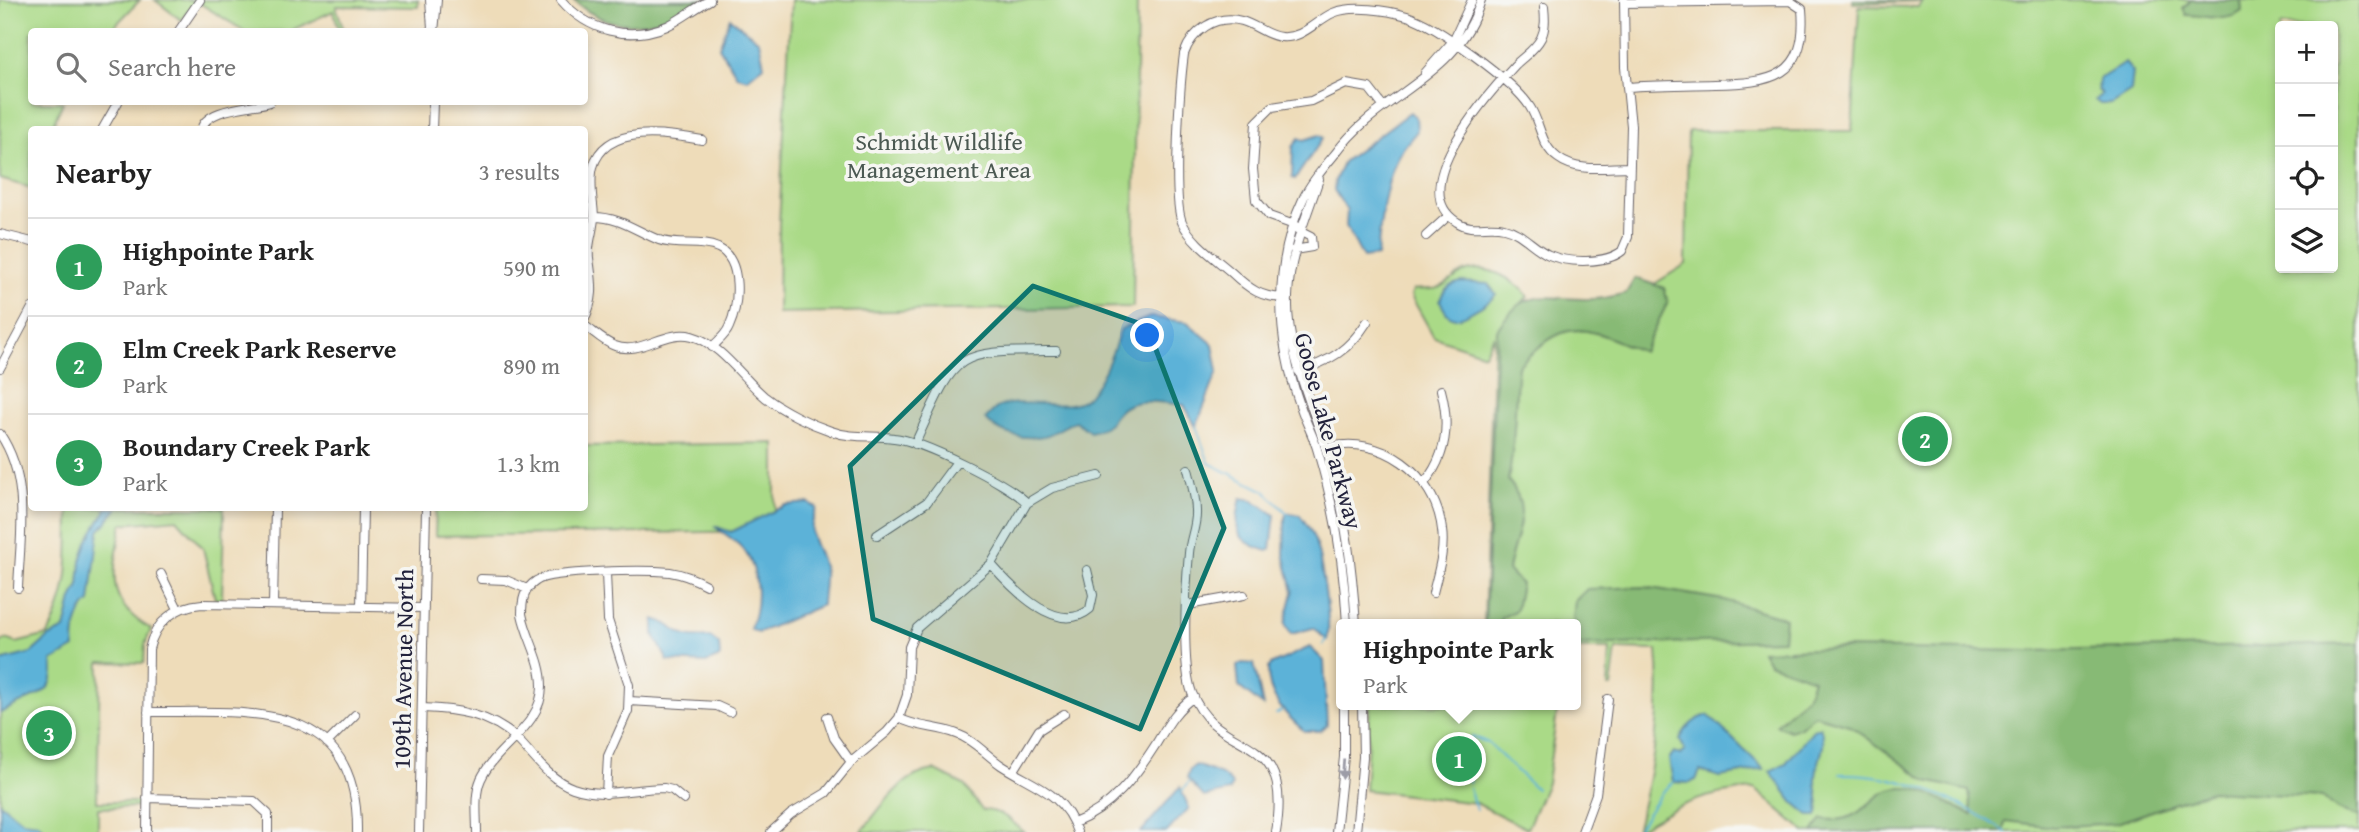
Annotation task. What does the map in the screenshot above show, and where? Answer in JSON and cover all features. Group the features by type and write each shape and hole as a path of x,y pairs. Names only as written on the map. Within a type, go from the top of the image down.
{"street":[{"path":"181,28 201,0"},
{"path":"430,0 433,28"},
{"path":"434,28 437,0"},
{"path":"561,0 594,26 628,33 667,26 710,0"},
{"name":"Goose Lake Parkway","path":"1456,44 1472,0"},
{"name":"Goose Lake Parkway","path":"1346,619 1334,512 1317,449 1301,410 1287,359 1284,262 1305,195 1321,173 1349,137 1423,75 1470,31 1480,0"},
{"path":"1544,6 1542,36 1502,80 1466,127 1439,178 1439,198 1448,216 1465,226 1513,231 1537,249 1559,258 1612,258 1622,251 1628,237 1631,125 1627,87 1624,1 1790,1 1802,9 1799,52 1792,65 1775,78 1752,84 1627,87"},
{"path":"1284,297 1262,295 1252,290 1196,241 1183,224 1178,188 1182,65 1187,44 1202,28 1221,20 1242,21 1283,37 1301,34 1330,14 1346,10 1405,16 1456,44 1502,80 1530,106 1542,138 1557,157 1580,167 1630,167"},
{"path":"1294,250 1308,250 1312,247 1311,237 1297,227 1269,216 1256,200 1253,169 1255,130 1260,116 1272,107 1311,101 1346,84 1369,88 1383,106"},
{"path":"104,126 116,105"},
{"path":"202,126 204,120 212,115 257,105"},
{"path":"432,126 433,105"},
{"path":"588,308 594,286 588,248 594,217 588,169 604,149 631,137 659,133 702,141"},
{"path":"1426,236 1448,216"},
{"path":"594,217 615,219 673,244 711,246 729,257 736,272 732,318 725,334 712,348"},
{"name":"Goose Lake Parkway","path":"1297,227 1284,297 1298,370 1326,448 1346,528 1355,619"},
{"path":"0,234 28,241"},
{"path":"0,368 28,316"},
{"path":"1298,370 1336,356 1359,335 1367,323"},
{"path":"588,326 617,348 632,348 680,335 698,338 765,398 831,431 861,437 895,438 915,444 1008,486 1027,503"},
{"path":"915,444 949,372 966,358 990,352 1056,351"},
{"path":"1425,482 1439,459 1446,432 1441,390"},
{"path":"0,434 14,459 19,479 18,588"},
{"path":"1326,448 1351,446 1382,451 1396,458 1425,482 1441,517 1443,532 1441,563 1433,593"},
{"path":"877,535 927,502 956,463"},
{"path":"1188,468 1196,508 1189,555 1187,667 1194,697 1212,723 1254,747 1269,765 1279,796 1276,832"},
{"path":"771,832 791,814 826,793 851,762 887,732 899,718 907,695 909,647 916,628 991,564 1027,503 1052,488 1099,476"},
{"path":"272,605 275,511"},
{"path":"361,607 363,511"},
{"name":"109th Avenue North","path":"419,832 426,511"},
{"path":"991,564 1042,611 1061,616 1077,616 1090,609 1093,595 1087,570"},
{"path":"606,573 608,620 627,674 629,701 624,721 608,756 606,794"},
{"path":"477,832 477,798 481,779 536,711 542,688 537,656 522,614 527,589 551,575 606,573 673,573 706,585"},
{"path":"161,574 178,609"},
{"path":"481,579 506,580 527,589"},
{"path":"1188,605 1244,595"},
{"path":"147,832 150,643 160,624 178,609 202,604 424,608"},
{"path":"899,718 960,735 1059,800 1075,827 1101,809 1125,787 1178,709 1194,697"},
{"path":"1582,832 1596,794 1608,699"},
{"path":"629,701 717,706 730,712"},
{"path":"422,708 474,715 495,723 515,738 538,765 560,782 583,791 606,794 664,788 672,790 684,800"},
{"path":"1336,832 1344,757 1344,710"},
{"path":"1356,832 1363,757 1362,710"},
{"path":"148,712 274,715 303,725 338,755 352,784 357,832"},
{"path":"1013,772 1039,730 1064,713"},
{"path":"327,743 355,715"},
{"path":"827,717 839,747 851,762"},
{"path":"147,798 254,801 264,808 269,821 268,832"}],"highlighted area":[{"path":"1033,286 1147,326 1224,528 1140,729 873,619 850,466"}],"green space":[{"path":"0,0 140,0 113,28 28,28 28,105 62,105 52,126 28,126 28,187 0,179"},
{"path":"155,0 418,0 418,7 336,6 343,28 339,28 333,11 296,28 240,28 196,1 181,20"},
{"path":"573,0 701,0 669,17 636,24 604,19"},
{"name":"Schmidt Wildlife Management Area","path":"791,0 1137,0 1133,307 778,313 779,224"},
{"path":"1853,0 2359,0 2359,832 1805,832 1755,789 1722,793 1693,801 1636,831 1655,742 1659,697 1657,650 1616,649 1611,687 1608,687 1610,649 1581,649 1581,619 1484,619 1494,335 1484,354 1434,337 1411,296 1413,290 1437,288 1464,272 1482,270 1499,274 1522,290 1528,296 1521,304 1629,300 1686,264 1688,131 1852,131 1859,6 1918,7 1922,1 1853,3"},
{"path":"2191,0 2241,0 2242,11 2222,18 2186,15 2183,9"},
{"path":"1635,278 1664,288 1668,302 1643,352 1605,336 1577,330 1564,332 1551,339 1518,366 1514,438 1508,480 1516,491 1521,513 1508,570 1521,584 1516,610 1501,619 1485,619 1497,330 1507,316 1526,301 1547,297 1593,299 1626,293"},
{"path":"775,443 775,531 435,536 436,511 588,511 588,446"},
{"path":"69,511 224,511 222,599 215,599 203,548 177,519 122,524 115,570 118,596 135,618 151,629 145,645 144,663 100,662 97,802 141,802 141,807 98,808 98,832 0,832 0,643 6,639 16,643 48,635 65,587"},
{"path":"1645,587 1724,600 1785,618 1783,640 1581,645 1581,619 1573,619 1575,601 1587,589"},
{"path":"2359,644 2359,816 2338,809 2322,797 2211,791 2117,823 2053,827 2006,821 2004,832 1813,832 1822,819 1837,820 1849,817 1882,793 1892,789 1923,791 1972,815 1969,791 1927,781 1849,725 1814,715 1801,727 1790,731 1776,725 1808,695 1813,679 1769,663 1762,651 1845,648 2031,651"},
{"path":"1370,710 1557,710 1547,783 1527,829 1476,803 1365,790"},
{"path":"934,770 964,785 982,810 1000,814 1024,832 861,832 901,785 922,773"}],"water":[{"path":"730,18 759,41 764,65 747,79 737,76 719,47"},
{"path":"2125,63 2133,72 2131,91 2111,104 2100,104 2095,100 2102,94 2098,90 2099,79"},
{"path":"1410,112 1416,117 1417,131 1399,154 1389,181 1377,256 1363,258 1346,226 1347,211 1334,190 1335,181 1343,162"},
{"path":"1319,135 1323,138 1295,179 1292,178 1293,147 1299,138 1304,140"},
{"path":"1462,282 1488,284 1496,294 1467,315 1453,318 1446,312 1440,300 1448,287"},
{"path":"1150,317 1187,322 1213,344 1218,371 1196,427 1184,405 1155,402 1126,406 1105,426 1090,432 1075,421 1047,435 1020,437 997,429 985,419 995,409 1007,404 1058,405 1080,402 1099,382 1121,329"},
{"path":"1241,498 1253,500 1275,515 1271,549 1268,551 1249,543 1239,533 1237,519"},
{"path":"808,503 817,508 812,536 824,572 822,605 758,633 750,629 757,599 753,568 738,543 714,526 731,532 786,505"},
{"path":"105,511 116,511 99,531 90,602 77,622 75,648 52,661 52,679 46,690 0,713 0,661 31,653 49,637 65,629 72,599 79,585 81,561 87,542"},
{"path":"1287,513 1300,515 1315,542 1327,604 1327,640 1313,628 1291,634 1285,624 1293,592 1284,554"},
{"path":"654,619 688,636 710,637 719,644 720,657 706,663 668,661 654,635"},
{"path":"1310,647 1324,661 1327,725 1320,731 1304,731 1290,718 1278,704 1268,678 1268,668 1272,664"},
{"path":"1242,663 1254,664 1263,706 1239,687 1237,666"},
{"path":"1708,715 1764,769 1720,777 1700,771 1696,780 1689,783 1673,782 1669,759 1674,752 1680,755 1685,750 1680,740 1687,727"},
{"path":"1820,727 1823,746 1816,777 1818,812 1817,816 1810,816 1794,803 1770,771 1786,763 1813,730"},
{"path":"1196,765 1222,775 1232,784 1230,791 1204,797 1187,778 1190,769"},
{"path":"1180,787 1189,808 1167,832 1141,832"},
{"path":"0,803 22,821 38,823 46,832 0,832"}],"waterway":[{"path":"1196,426 1209,463 1265,491 1288,514"},
{"path":"1323,645 1326,639"},
{"path":"1276,714 1281,711"},
{"path":"1469,783 1472,736 1488,743 1536,789"},
{"path":"1840,774 1885,778 1927,790 1968,809 2006,832"},
{"path":"1182,791 1189,782"},
{"path":"1638,828 1662,792 1673,782"},
{"path":"1469,788 1476,810"}],"place":[{"name":"Elm Creek Park Reserve","path":"1925,439"},
{"name":"Boundary Creek Park","path":"49,733"},
{"name":"Highpointe Park","path":"1459,759"}]}
